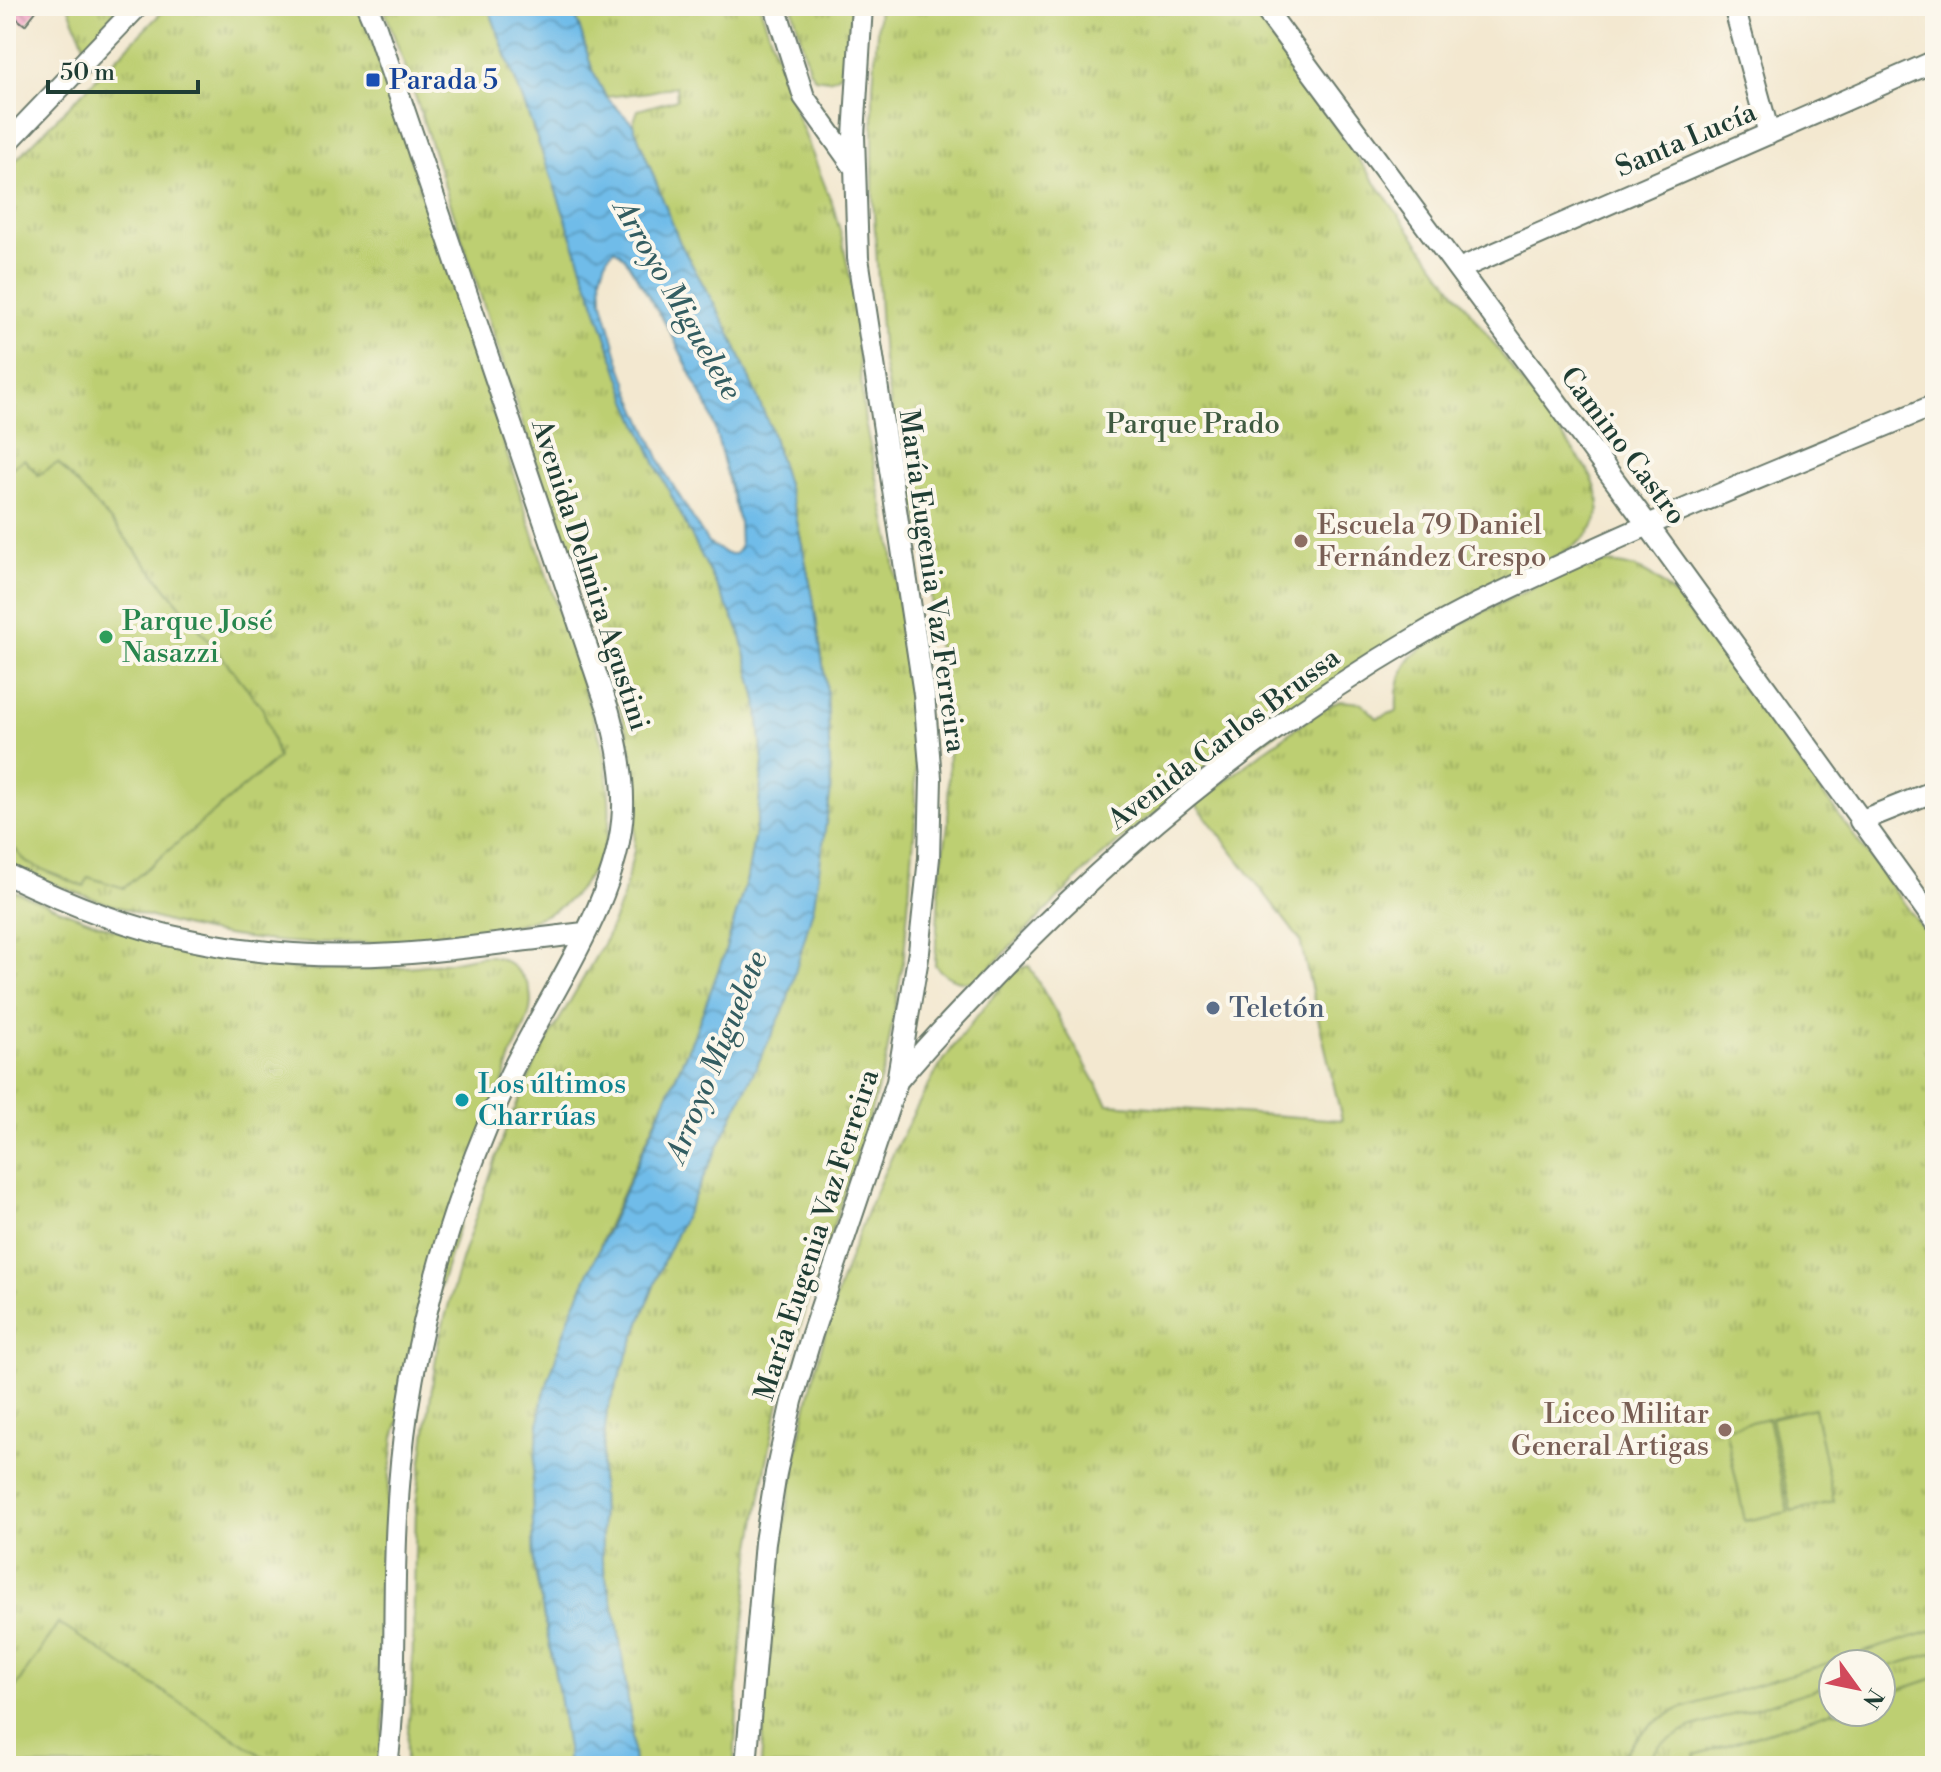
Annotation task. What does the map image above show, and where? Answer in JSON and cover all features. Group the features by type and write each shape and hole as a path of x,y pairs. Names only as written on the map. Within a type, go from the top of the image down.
{"street":[{"path":"6,144 138,6"},
{"name":"Avenida Delmira Agustini","path":"367,6 609,712 617,746 623,808 620,837 603,897 508,1080 476,1156 430,1299 415,1367 398,1503 393,1682 387,1766"},
{"path":"775,6 804,97 854,167"},
{"name":"María Eugenia Vaz Ferreira","path":"746,1766 765,1542 789,1415 835,1261 887,1119 897,1082 919,952 929,858 931,778 924,694 858,258 854,167 856,76 862,6"},
{"name":"Camino Castro","path":"1263,6 1647,524 1935,922"},
{"path":"1734,6 1769,134"},
{"name":"Santa Lucía","path":"1459,269 1935,61"},
{"name":"Avenida Carlos Brussa","path":"897,1082 1031,936 1099,871 1159,819 1268,734 1420,635 1471,607 1647,524 1935,405"},
{"path":"1860,821 1935,791"},
{"path":"6,874 54,898 122,921 189,940 241,947 304,953 397,954 585,933"}],"green space":[{"path":"68,6 126,6 86,49"},
{"path":"168,6 356,6 365,20 605,754 609,827 603,850 576,893 544,915 489,930 404,941 330,944 256,939 219,934 138,913 71,891 6,863 6,170"},
{"path":"383,6 488,6 629,403 657,467 740,632 757,700 763,762 758,815 747,878 724,955 693,1038 608,1225 542,1400 532,1485 534,1566 558,1689 567,1766 405,1766 412,1686 416,1504 438,1343 461,1260 505,1132 538,1057 607,937 623,897 634,851 637,796 632,755 622,715"},
{"path":"573,6 760,6 842,238 852,287 865,423 892,548 914,722 916,810 904,956 885,1064 806,1306 779,1402 752,1546 739,1669 734,1766 634,1766 618,1626 602,1561 601,1475 607,1410 831,790 827,691 813,597 795,512 770,427 729,331 680,243 633,124 638,110 677,99 676,86 606,97 593,72"},
{"path":"792,6 853,6 841,72 832,79 815,78 809,69"},
{"name":"Parque Prado","path":"879,6 1248,6 1587,469 1597,491 1599,509 1594,525 1571,548 1518,575 1142,822 1089,867 976,982 953,979 935,965 940,874 948,825 949,732 925,553 915,502 897,439 883,361 873,198 873,86"},
{"name":"Parque José Nasazzi","path":"24,459 38,475 58,463 118,529 263,709 278,758 124,888 88,877 84,887 27,863 15,849 8,855 6,852 6,472"},
{"path":"1598,563 1625,565 1645,572 1672,594 1935,945 1935,1766 761,1766 774,1603 785,1522 817,1363 840,1285 868,1209 903,1134 944,1060 1015,969 1029,966 1108,1104 1342,1120 1300,940 1196,804 1265,750 1340,701 1362,703 1377,718 1397,711 1403,670 1423,648 1500,604 1558,577"},
{"path":"6,887 163,945 245,963 286,968 357,970 491,956 508,963 527,983 531,1005 528,1017 512,1053 394,1437 387,1502 384,1638 387,1682 380,1766 6,1766"},
{"path":"1814,1408 1834,1502 1791,1511 1771,1418"},
{"path":"1768,1418 1788,1512 1745,1521 1725,1428"},
{"path":"58,1623 270,1761 267,1766 6,1766 6,1702"},
{"path":"1935,1630 1935,1653 1897,1664 1897,1648 1877,1648"},
{"path":"1817,1666 1817,1689 1690,1728 1660,1745 1643,1766 1618,1766 1644,1731 1682,1708"},
{"path":"1935,1678 1935,1766 1699,1766 1695,1755 1817,1716 1817,1728 1897,1728 1897,1691"}],"water":[{"name":"Arroyo Miguelete","path":"488,6 573,6 593,72 606,97 633,124 680,243 729,331 770,427 795,512 813,597 827,691 831,790 814,905 786,1005 663,1262 607,1410 601,1475 602,1561 618,1626 634,1766 567,1766 558,1689 534,1566 532,1485 542,1400 569,1317 693,1038 724,955 747,878 763,762 757,700 740,632 657,467 629,403","holes":["615,249 625,258 670,331 711,414 739,522 740,548 735,554 727,554 708,543 666,474 634,401 602,299 601,276 607,257"]}],"building":[{"path":"6,6 40,6 25,25 6,10"}],"place":[{"name":"Parada 5","path":"373,80"},
{"name":"Escuela 79 Daniel Fernández Crespo","path":"1301,541"},
{"name":"Parque José Nasazzi","path":"106,637"},
{"name":"Teletón","path":"1213,1008"},
{"name":"Los últimos Charrúas","path":"462,1100"},
{"name":"Liceo Militar General Artigas","path":"1725,1430"}]}
